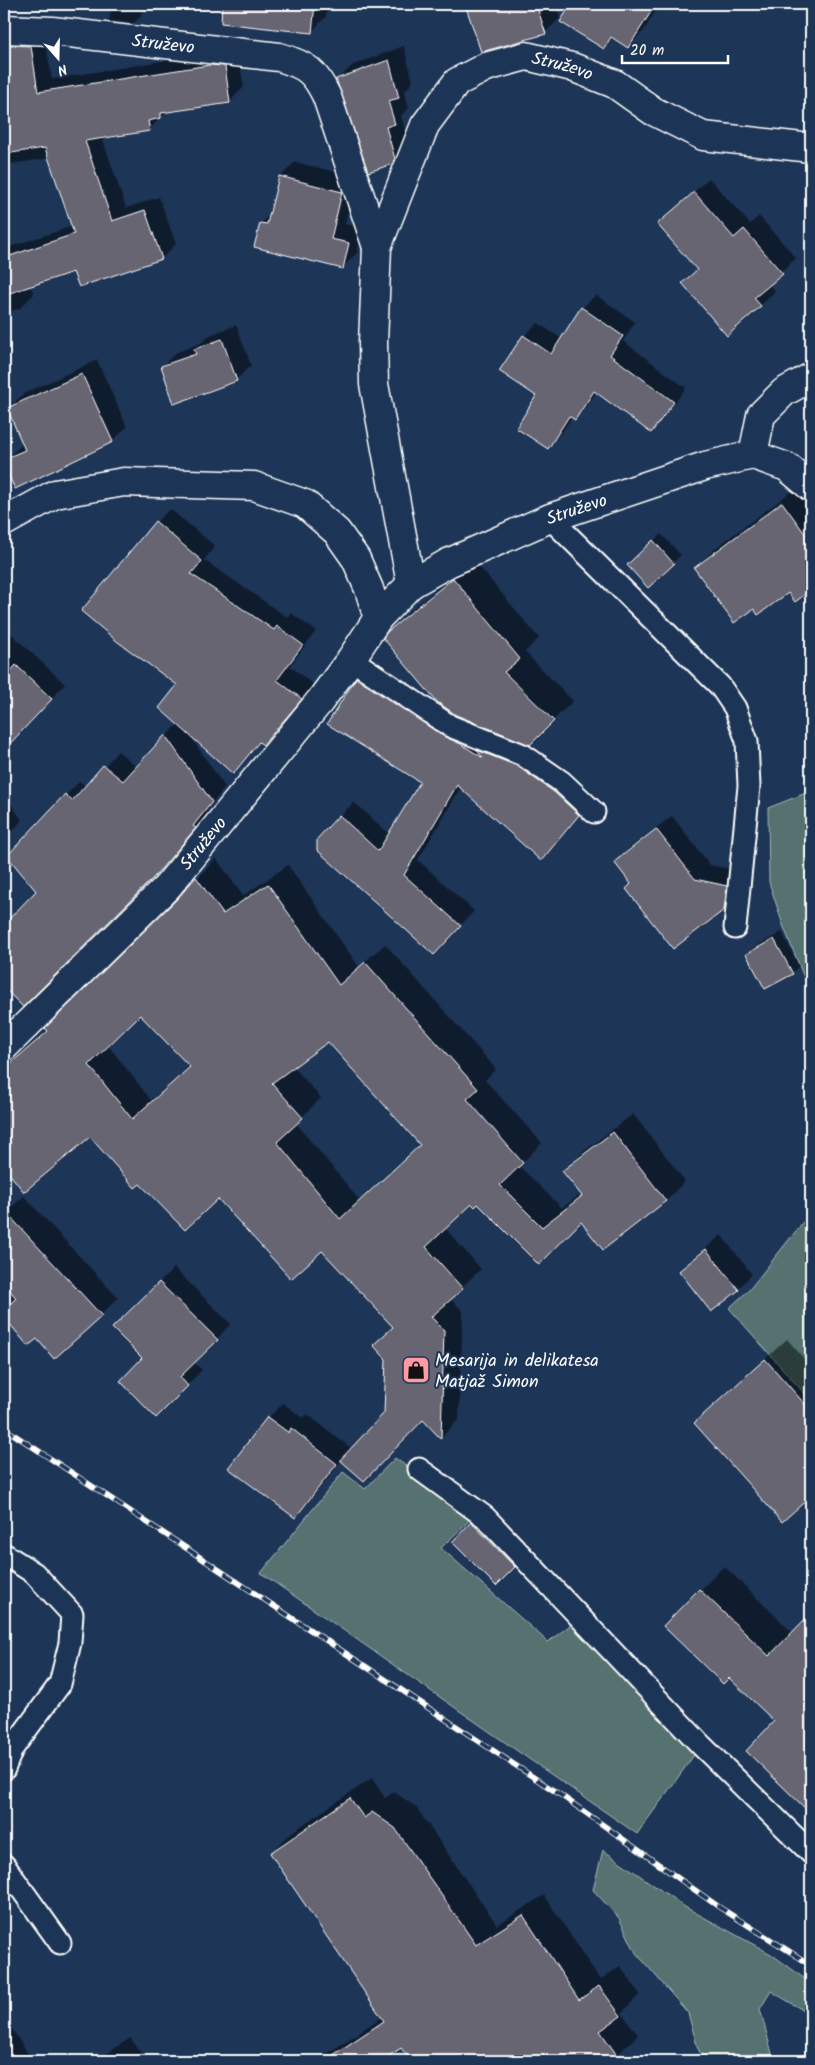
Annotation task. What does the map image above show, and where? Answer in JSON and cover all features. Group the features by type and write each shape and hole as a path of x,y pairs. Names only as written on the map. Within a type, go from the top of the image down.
{"street":[{"name":"Struževo","path":"4,29 91,36 279,58 296,62 310,70 319,80 327,97 377,247"},
{"name":"Struževo","path":"410,584 374,384 373,343 377,247 425,125 457,82 486,67 526,56 572,66 615,84 652,111 703,136 811,148"},
{"path":"811,377 784,392 761,415 753,455 787,467 811,487"},
{"name":"Struževo","path":"4,1047 167,887 320,701 352,658 378,618 410,584 448,563 550,518 705,466 753,455"},
{"path":"4,522 55,494 124,482 254,486 305,504 337,532 356,559 369,589 378,618"}],"lane":[{"path":"550,518 713,679 735,708 747,741 749,786 735,928"},
{"path":"352,658 450,726 523,755 562,782 594,812"},
{"path":"419,1469 485,1517 702,1746 811,1852"},
{"path":"4,1554 34,1573 72,1614 70,1643 60,1684 12,1749 4,1769"},
{"path":"4,1865 60,1943"}],"green space":[{"path":"811,791 811,990 807,985 783,925 769,882 768,808"},
{"path":"811,1212 811,1401 729,1308 749,1290"},
{"path":"395,1458 474,1516 441,1548 548,1642 573,1623 697,1751 637,1834 261,1573 343,1472 365,1489"},
{"path":"603,1850 685,1907 771,1954 811,1983 811,2015 771,1991 760,2009 774,2061 705,2061 698,2049 688,2013 636,1953 619,1918 593,1890"}],"building":[{"path":"222,4 315,4 312,33 221,23"},
{"path":"465,4 536,4 546,34 481,52"},
{"path":"571,4 656,4 628,48 611,37 604,49 560,22"},
{"path":"4,45 31,46 38,92 209,65 225,66 230,103 161,113 161,118 148,121 150,131 85,141 112,221 145,210 162,259 79,287 73,272 4,295 4,258 74,234 45,148 4,154"},
{"path":"389,60 399,98 388,101 395,124 386,127 395,159 393,164 368,172 336,79"},
{"path":"279,176 342,192 331,239 349,243 343,269 254,247 260,223 267,224"},
{"path":"694,192 734,238 744,229 783,274 754,298 761,306 727,336 682,283 697,270 657,224"},
{"path":"581,307 623,336 610,355 674,402 651,433 594,391 575,420 569,416 548,449 516,428 536,396 499,371 523,335 551,354"},
{"path":"222,339 237,381 174,404 161,366 196,354 194,349"},
{"path":"82,374 113,442 15,489 4,465 4,459 25,450 7,408"},
{"path":"782,502 811,542 811,590 795,602 788,593 758,615 754,609 734,623 694,568"},
{"path":"155,521 202,561 191,574 274,630 277,626 303,645 277,680 302,699 263,745 259,742 233,774 159,708 177,685 118,642 81,611"},
{"path":"653,540 674,564 648,588 627,565"},
{"path":"453,578 520,659 504,672 554,721 530,745 456,715 436,701 383,638 387,632"},
{"path":"16,665 52,699 4,750 4,679"},
{"path":"356,678 443,736 461,744 483,758 477,750 517,766 554,792 579,815 541,861 457,785 404,875 461,926 434,955 317,850 317,839 339,815 378,851 420,782 327,724"},
{"path":"165,735 212,802 193,826 196,828 155,876 23,1007 4,988 4,924 36,891 7,856 65,794 72,801 103,765 123,781"},
{"path":"656,829 695,879 727,886 724,910 673,949 626,889 631,884 614,862"},
{"path":"196,877 223,914 268,884 339,985 365,962 478,1089 467,1099 523,1163 500,1185 542,1227 582,1196 562,1171 613,1132 666,1201 603,1250 581,1222 539,1265 478,1204 475,1207 472,1204 426,1247 463,1289 431,1317 444,1330 441,1439 423,1420 364,1481 340,1460 384,1413 386,1359 373,1345 393,1327 322,1251 291,1279 218,1199 185,1230 140,1184 135,1188 90,1137 24,1192 4,1167 4,1069 48,1031 45,1028 178,898","holes":["140,1015 190,1067 132,1119 89,1065","328,1042 420,1145 340,1219 277,1142 303,1118 272,1083"]},
{"path":"774,939 793,974 765,989 746,954"},
{"path":"4,1210 102,1316 54,1359 37,1339 28,1346 4,1317 4,1310 16,1298 4,1283"},
{"path":"706,1249 739,1290 711,1312 679,1271"},
{"path":"159,1282 218,1340 180,1377 188,1386 156,1418 120,1381 142,1358 112,1328"},
{"path":"765,1359 811,1411 811,1496 782,1522 694,1423"},
{"path":"267,1417 289,1433 291,1428 337,1464 295,1518 228,1468"},
{"path":"471,1522 515,1567 496,1586 452,1542"},
{"path":"699,1589 769,1656 811,1613 811,1814 746,1751 774,1721 729,1678 723,1684 663,1626"},
{"path":"350,1798 364,1818 372,1812 395,1828 476,1945 523,1915 579,2000 599,1986 621,2016 600,2031 621,2061 411,2061 401,2048 381,2061 324,2061 384,2021 270,1853"}],"railway":[{"path":"4,1428 562,1796 719,1907 811,1965"}],"place":[{"name":"Mesarija in delikatesa Matjaž Simon","path":"416,1370"}]}
